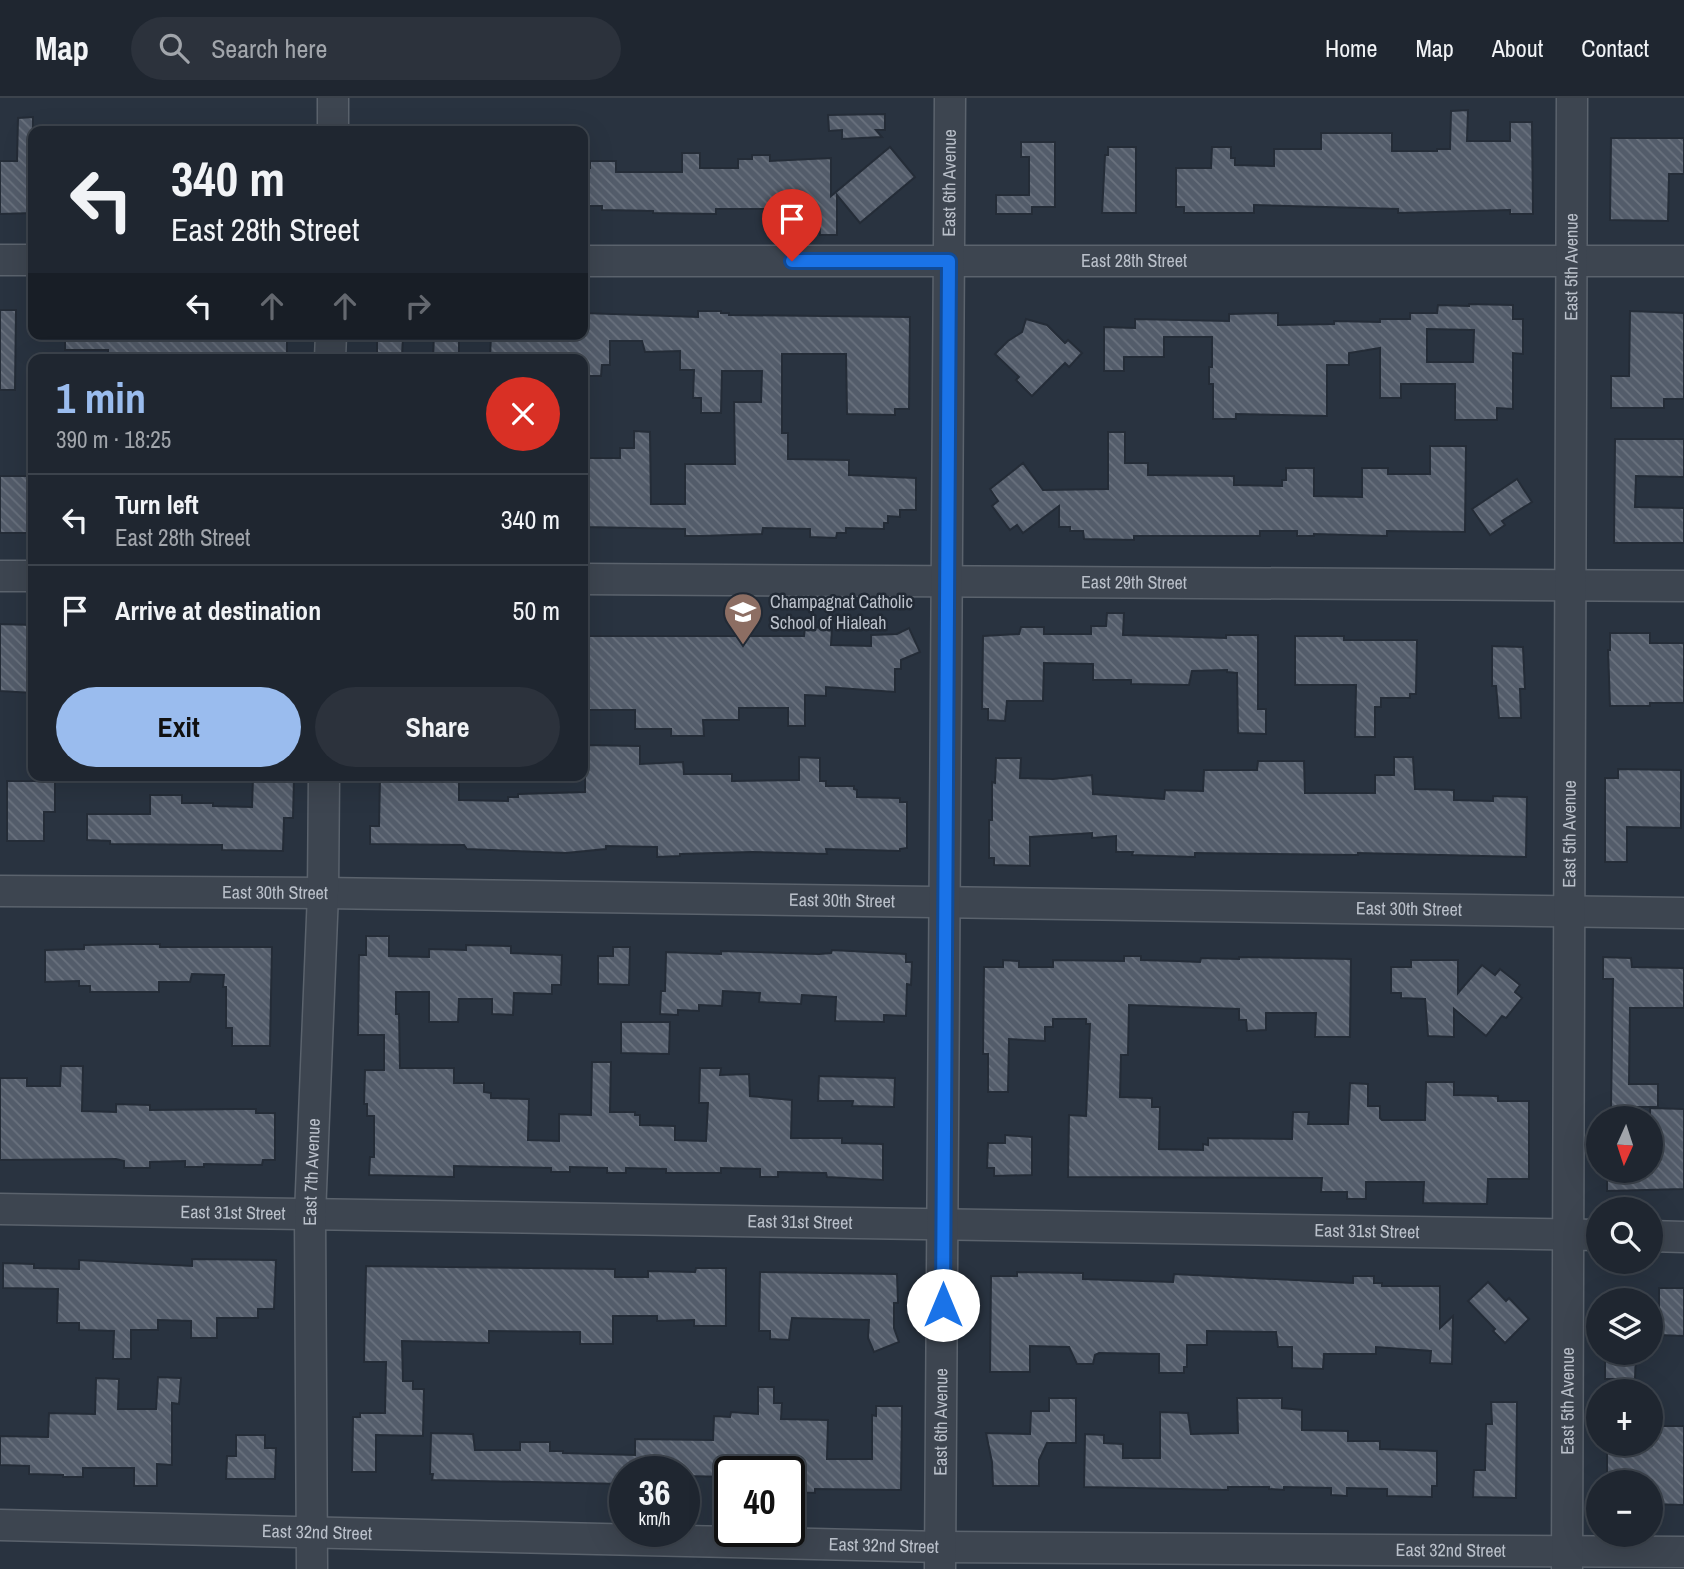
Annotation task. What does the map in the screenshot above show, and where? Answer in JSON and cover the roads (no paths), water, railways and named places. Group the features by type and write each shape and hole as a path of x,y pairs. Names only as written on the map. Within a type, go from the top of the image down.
{"street":[{"path":"333,126 334,98"},
{"name":"East 6th Avenue","path":"941,1558 950,98"},
{"name":"East 5th Avenue","path":"1568,1560 1572,98"},
{"path":"0,260 28,260"},
{"name":"East 28th Street","path":"588,261 1684,261"},
{"path":"0,576 28,576"},
{"name":"East 29th Street","path":"588,579 1684,586"},
{"name":"East 7th Avenue","path":"313,1569 310,1215 323,893 324,781"},
{"name":"East 30th Street","path":"0,891 323,893 1684,913"},
{"name":"East 31st Street","path":"0,1209 1586,1235"},
{"path":"1663,1236 1684,1237"},
{"name":"East 32nd Street","path":"0,1525 313,1532 941,1558 1568,1560 1684,1552"}],"place":[{"name":"Champagnat Catholic School of Hialeah","path":"743,646"}]}
